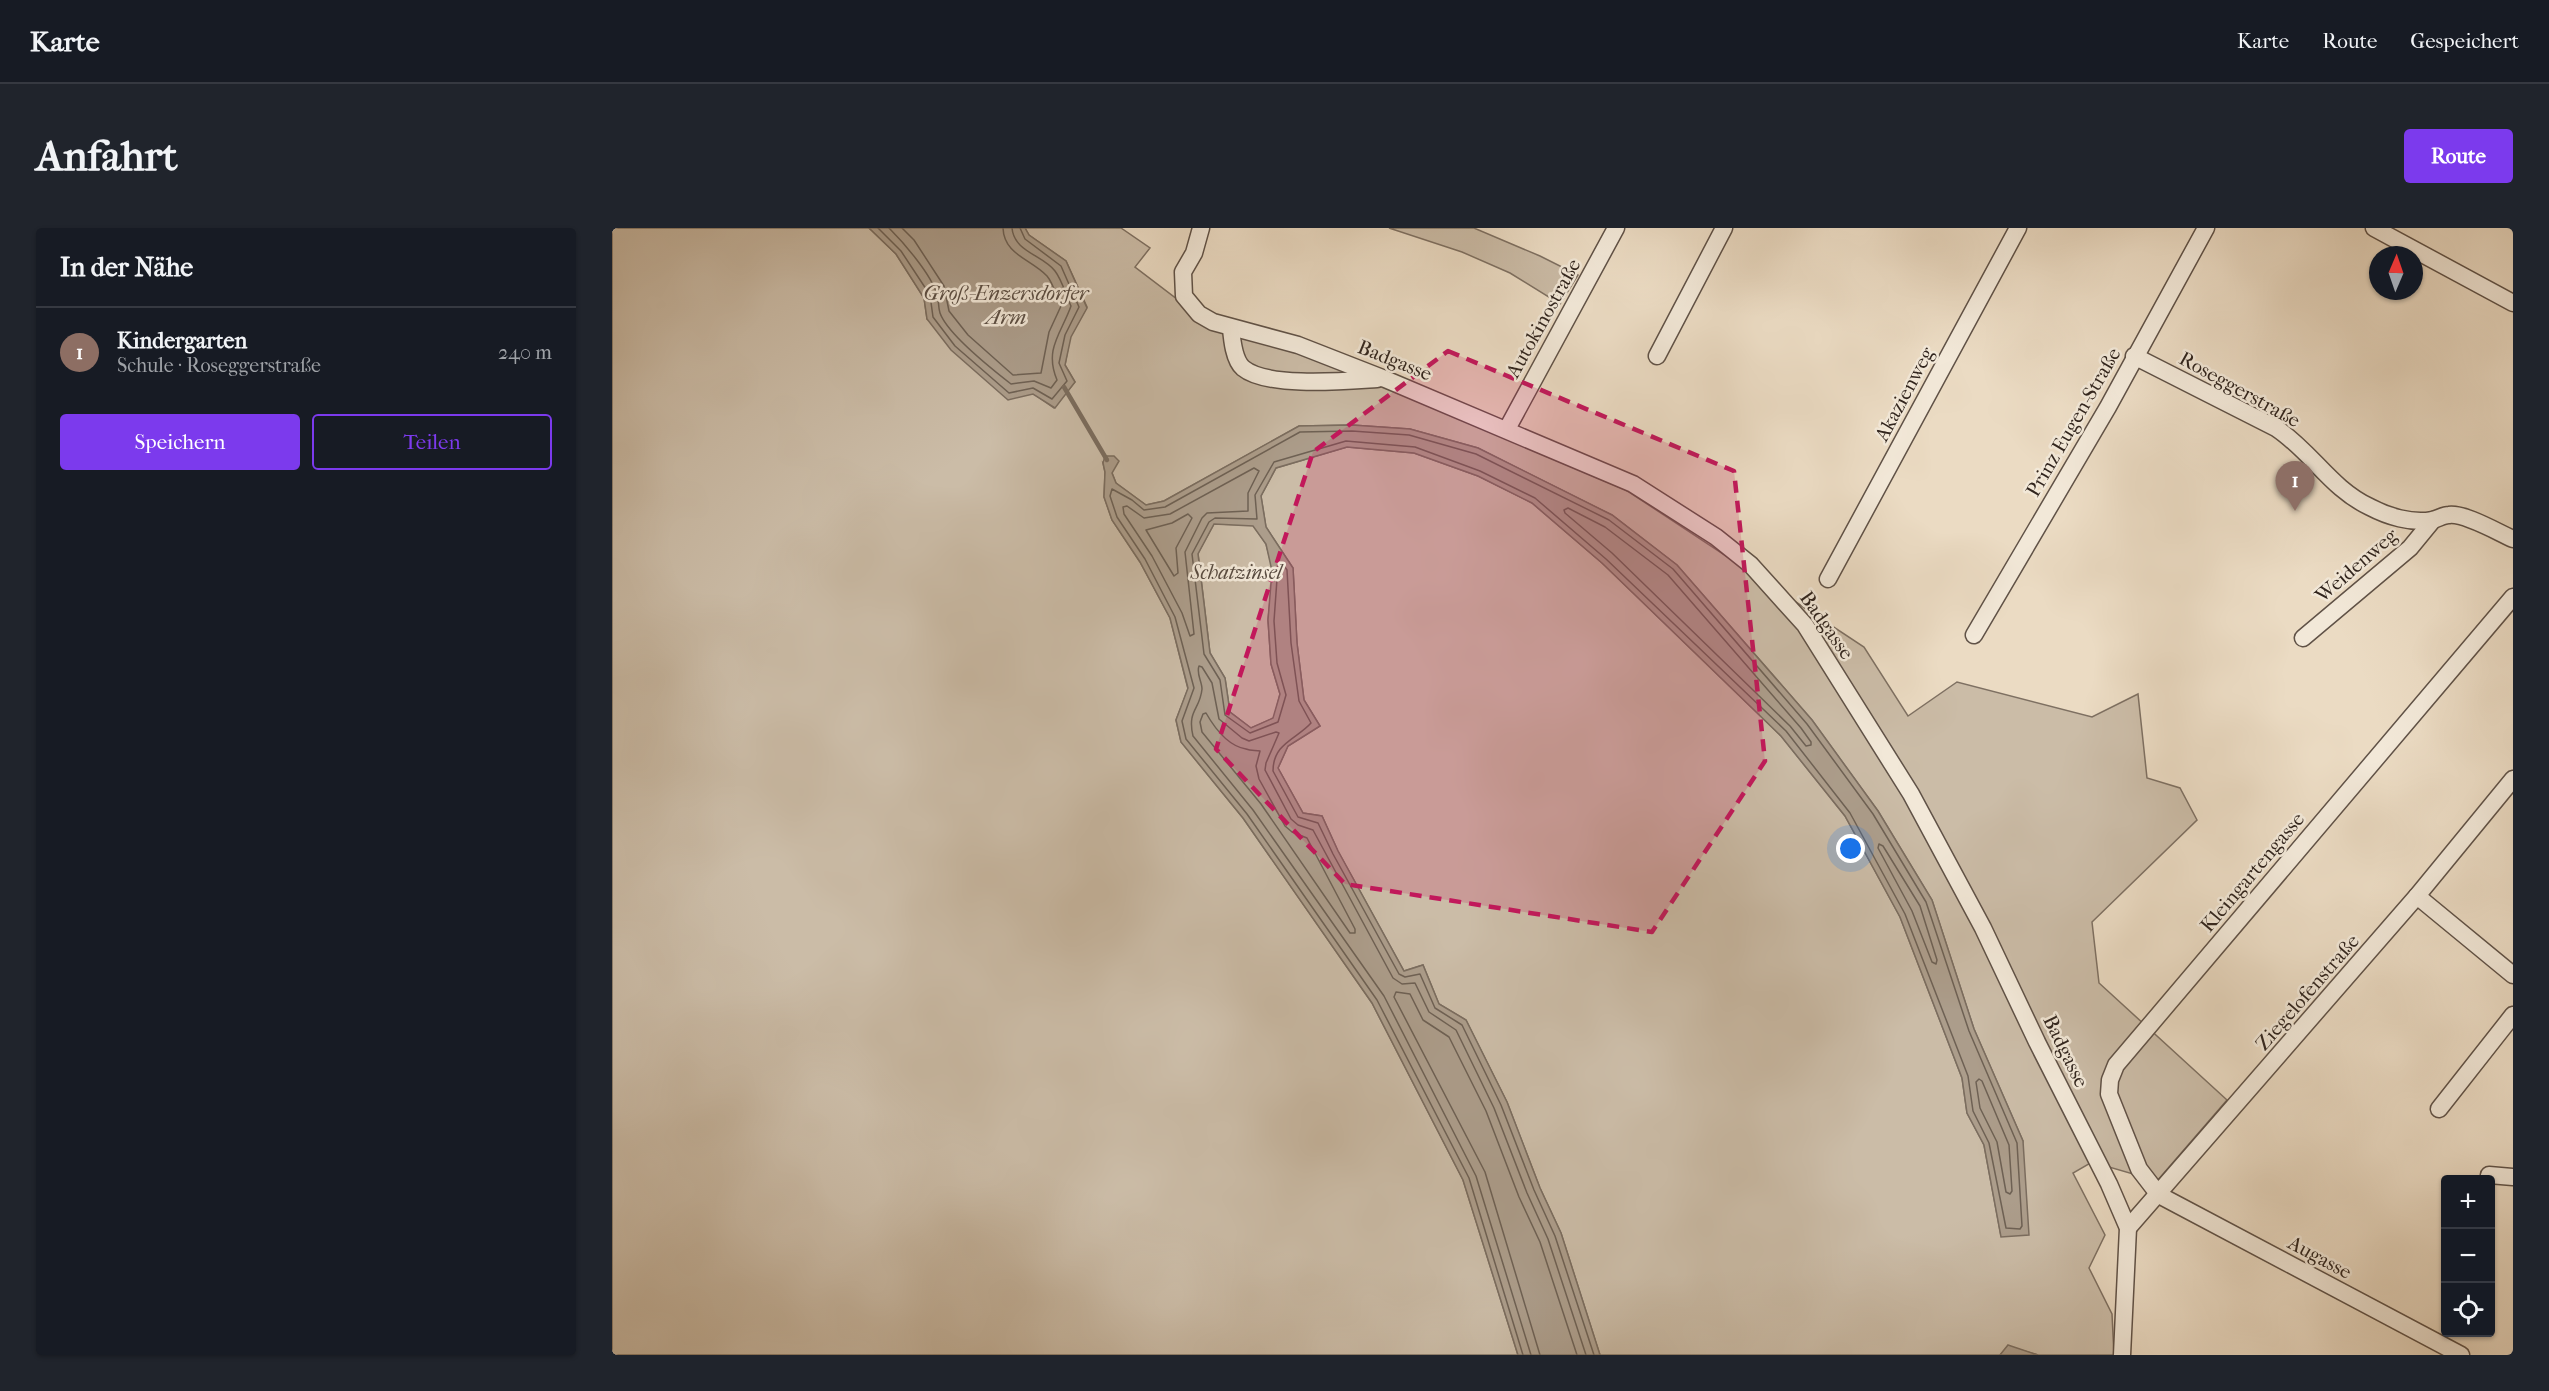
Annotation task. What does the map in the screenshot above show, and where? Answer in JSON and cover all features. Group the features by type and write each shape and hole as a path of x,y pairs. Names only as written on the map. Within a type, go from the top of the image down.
{"street":[{"name":"Badgasse","path":"1201,228 1194,253 1183,272 1184,296 1199,314 1231,328 1298,345 1385,378 1633,484 1716,537 1751,565 1805,625 1911,794 1983,928 2037,1042 2109,1184 2128,1228 2122,1355"},
{"name":"Autokinostraße","path":"1507,429 1616,228"},
{"path":"1657,356 1724,228"},
{"name":"Akazienweg","path":"1828,579 2018,228"},
{"name":"Prinz Eugen-Straße","path":"1974,635 2108,407 2206,228"},
{"path":"2374,228 2513,303"},
{"path":"1231,328 1232,343 1241,366 1262,378 1330,381 1385,378"},
{"name":"Roseggerstraße","path":"2134,356 2292,438 2348,495 2371,508 2397,517 2433,520 2449,514 2460,516 2513,539"},
{"name":"Weidenweg","path":"2303,638 2410,548 2433,520"},
{"name":"Kleingartengasse","path":"2159,1195 2139,1169 2109,1094 2110,1080 2116,1065 2513,597"},
{"name":"Ziegelofenstraße","path":"2128,1228 2159,1195 2510,786"},
{"path":"2417,896 2513,975"},
{"path":"2439,1109 2513,1015"},
{"path":"2489,1174 2513,1177"},
{"name":"Augasse","path":"2159,1195 2461,1355"}],"highlighted area":[{"path":"1448,351 1734,471 1765,761 1652,932 1345,884 1216,749 1313,452"}],"green space":[{"path":"612,228 869,228 896,254 924,298 927,319 1054,408 1075,382 1065,365 1070,337 1087,307 1066,261 1029,235 1025,228 1121,228 1150,248 1135,267 1219,331 1280,343 1626,490 1864,647 1908,716 1957,682 2092,717 2138,694 2147,778 2180,788 2197,820 2092,922 2099,983 2227,1100 2157,1181 2092,1162 2073,1173 2105,1235 2089,1268 2112,1314 2114,1355 2038,1355 2008,1346 2000,1355 1600,1355 1561,1233 1540,1188 1507,1102 1466,1020 1439,1004 1423,965 1404,971 1338,851 1322,816 1303,813 1278,768 1288,746 1320,726 1304,700 1297,643 1293,568 1266,527 1261,496 1276,468 1347,447 1414,453 1478,476 1532,503 1602,563 1781,736 1845,816 1900,917 1962,1078 1967,1113 1984,1145 2001,1236 2023,1141 1974,1029 1932,900 1878,811 1812,720 1677,565 1612,515 1478,448 1410,429 1352,425 1299,426 1164,501 1146,505 1116,483 1112,473 1103,463 1104,497 1112,520 1140,562 1170,618 1188,689 1176,720 1181,742 1243,818 1372,1003 1463,1180 1518,1355 612,1355"},
{"path":"1389,228 1474,228 1578,275 1560,304 1510,273 1462,252"},
{"name":"Schatzinsel","path":"1214,524 1253,525 1266,544 1273,571 1268,620 1271,664 1280,694 1274,718 1251,728 1230,712 1225,678 1210,653 1198,553"}],"water":[{"name":"Groß-Enzersdorfer Arm","path":"869,228 1025,228 1029,235 1066,261 1087,308 1071,337 1065,365 1075,382 1055,408 1033,394 1008,400 951,350 927,319 924,298 896,254"},
{"path":"1352,425 1410,429 1478,448 1612,515 1677,565 1812,720 1878,811 1932,900 1974,1029 2023,1141 2029,1235 2001,1237 1984,1145 1967,1113 1962,1078 1900,917 1845,816 1781,736 1602,563 1532,503 1478,476 1414,453 1347,447 1276,468 1261,496 1266,527 1293,568 1297,643 1304,700 1320,726 1288,746 1278,768 1303,813 1322,816 1338,851 1404,971 1423,965 1439,1004 1466,1020 1507,1102 1540,1188 1561,1233 1600,1355 1518,1355 1463,1180 1372,1003 1243,818 1181,742 1176,720 1188,688 1170,618 1140,562 1112,520 1104,497 1103,463 1105,456 1114,456 1119,461 1112,473 1116,483 1146,505 1164,501 1299,426","holes":["1214,524 1253,526 1266,544 1272,571 1268,620 1271,664 1280,694 1273,718 1251,728 1230,712 1225,678 1210,653 1198,554"]},
{"path":"2008,1345 2038,1355 2000,1355"}],"waterway":[{"path":"1064,387 1107,460"}],"place":[{"name":"Kindergarten","path":"2295,511"}]}
